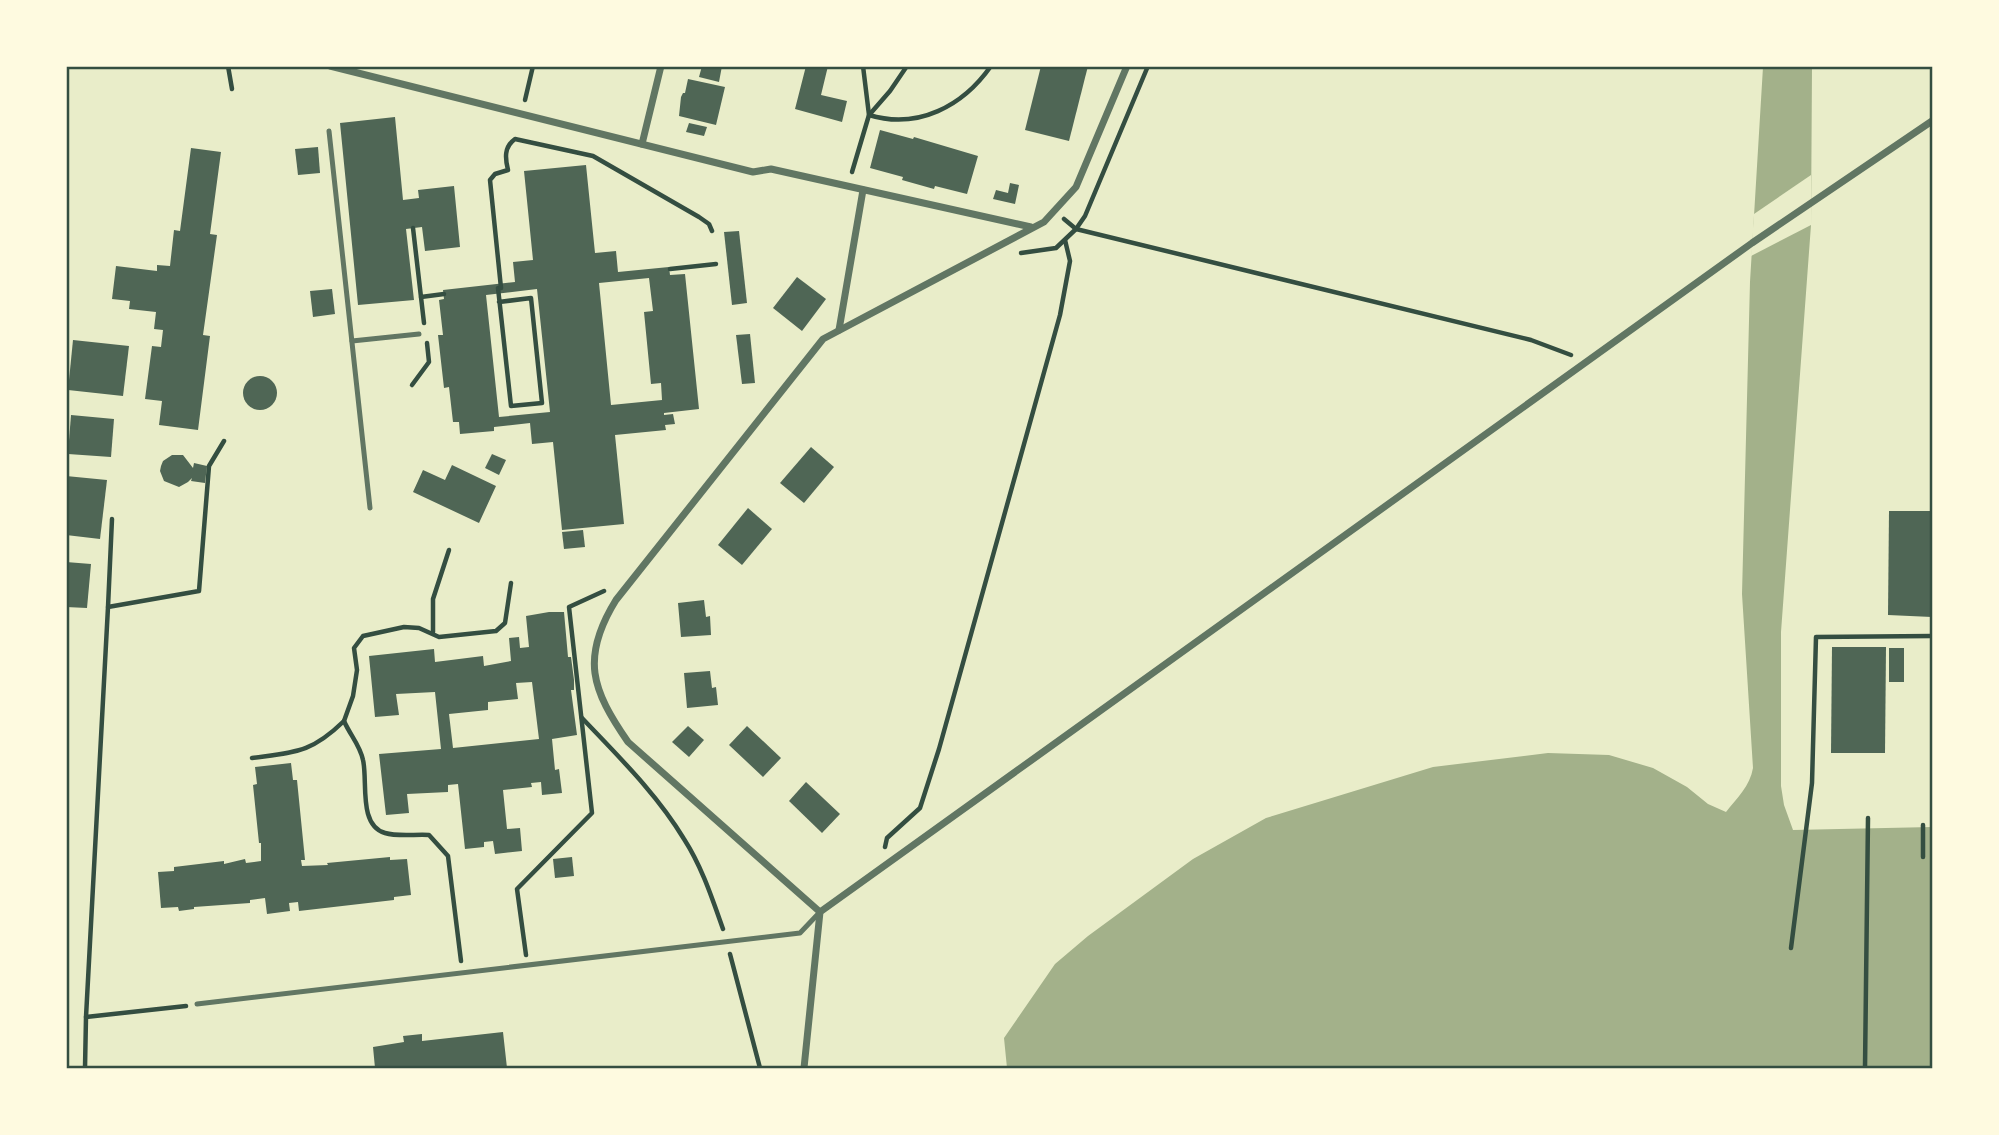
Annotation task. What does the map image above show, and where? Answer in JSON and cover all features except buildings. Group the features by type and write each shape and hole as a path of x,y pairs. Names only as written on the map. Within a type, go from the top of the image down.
{"street":[{"path":"330,66 754,172 771,169 1032,227"},
{"path":"642,144 661,66"},
{"path":"820,912 628,742 605,707 597,686 594,664 596,641 616,600 823,339 1044,222 1056,211 1076,187 1127,66"},
{"path":"804,1069 820,912 1752,243 1933,121"},
{"path":"839,330 863,190"}],"lane":[{"path":"329,131 370,508"},
{"path":"352,341 419,334"},
{"path":"197,1004 800,933 820,912"}],"path":[{"path":"228,66 232,89"},
{"path":"522,114 533,66"},
{"path":"848,187 869,115 863,66"},
{"path":"869,115 907,66"},
{"path":"869,115 905,120 928,115 967,94 978,85 992,66"},
{"path":"1012,258 1024,252 1056,248 1076,229 1094,197 1148,66"},
{"path":"499,302 531,298 542,403 511,406 499,302 490,180 495,174 508,170 506,153 515,139 593,156 699,217 709,224 712,231"},
{"path":"1056,211 1076,229 1531,340 1567,354 1591,359"},
{"path":"411,384 429,362 413,228"},
{"path":"880,869 887,838 920,808 939,749 1060,315 1070,261 1065,240"},
{"path":"670,269 716,264"},
{"path":"421,296 444,294"},
{"path":"108,607 199,591 209,466 224,441"},
{"path":"85,1069 112,519"},
{"path":"433,632 433,599 449,550"},
{"path":"252,758 295,752 318,744 344,721 356,683 354,648 363,636 404,627 419,628 439,636 496,631 505,623 511,583"},
{"path":"527,965 517,889 592,813 569,607 606,590"},
{"path":"1791,948 1812,783 1816,637 1933,636"},
{"path":"582,718 656,800 684,839 709,886 727,941 760,1069"},
{"path":"344,721 360,748 369,818 376,828 386,833 429,835 448,856 462,973"},
{"path":"1865,1069 1868,818"},
{"path":"1923,825 1923,857"},
{"path":"86,1017 197,1004"}],"shaded area":[{"path":"1763,67 1812,67 1811,225 1781,632 1781,786 1784,805 1793,830 1932,827 1932,1068 1007,1068 1004,1038 1055,964 1088,936 1193,859 1266,818 1433,767 1548,753 1609,755 1653,768 1687,787 1708,804 1726,812 1742,792 1753,768 1742,594 1750,282"}],"pier":[{"path":"1811,175 1811,225 1751,256 1754,214"}]}
